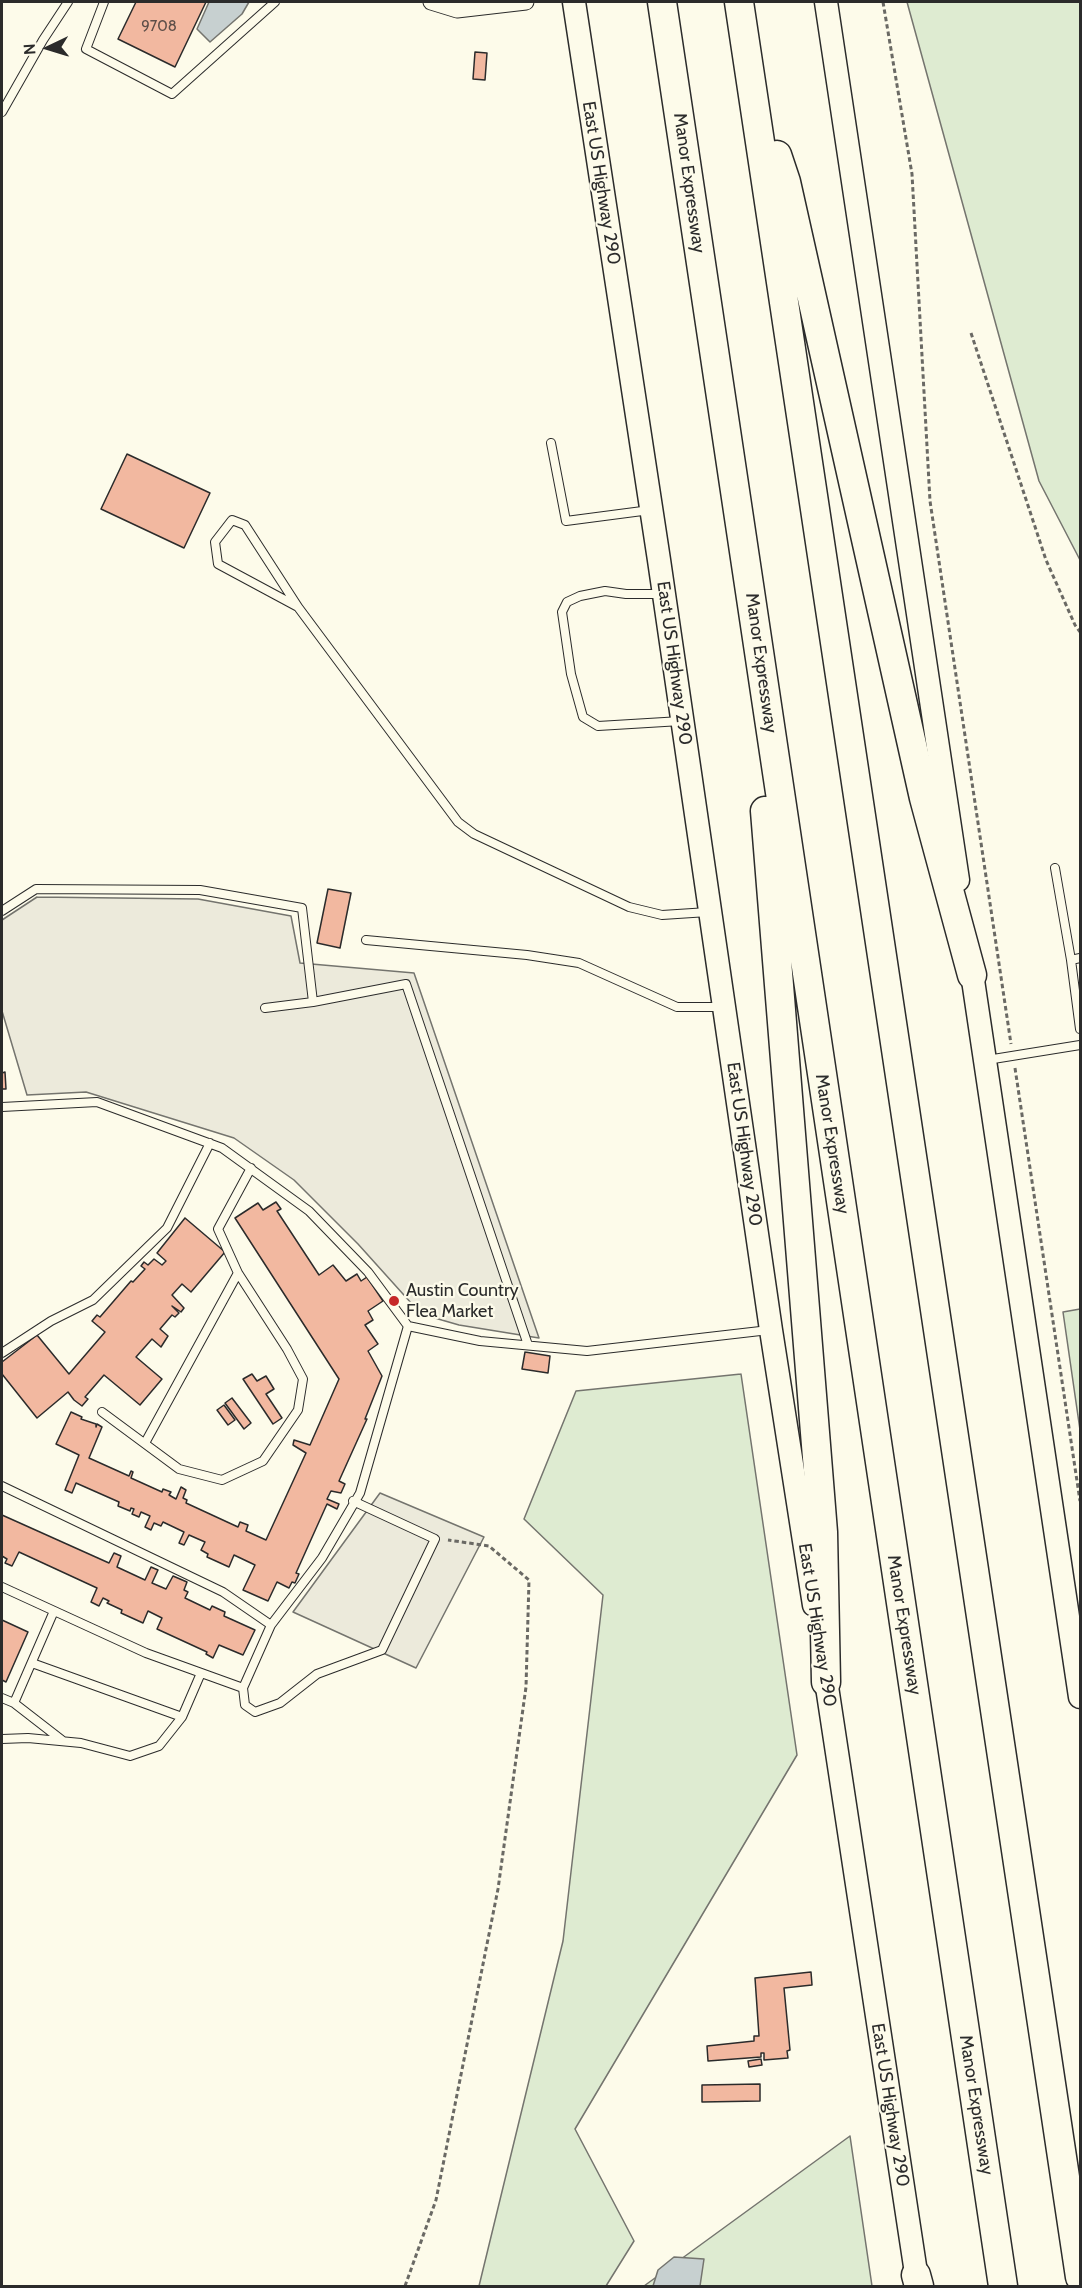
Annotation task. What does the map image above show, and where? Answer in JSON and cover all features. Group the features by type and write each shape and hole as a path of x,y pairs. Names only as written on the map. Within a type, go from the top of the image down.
{"highway":[{"name":"Manor Expressway","path":"662,2 1003,2286"},
{"path":"739,2 1080,2277"},
{"path":"748,57 786,182 924,798 972,975"},
{"path":"765,695 763,782 823,1532 826,1682"}],"main road":[{"name":"East US Highway 290","path":"574,2 664,594 771,1330 918,2283"},
{"path":"826,2 972,975 1069,1596 1080,1697"}],"street":[{"path":"431,2 457,10 526,2"}],"lane":[{"path":"2,112 43,40 68,2"},
{"path":"104,2 86,49 172,94 275,2"},
{"path":"551,443 566,521 651,510"},
{"path":"298,607 218,564 215,542 232,520 245,525 298,607 458,822 474,834 629,907 662,915 710,912"},
{"path":"664,594 626,594 605,591 580,596 567,602 562,612 572,674 583,717 598,726 682,720"},
{"path":"1055,868 1080,1029"},
{"path":"2,911 36,889 200,890 302,908 313,1002"},
{"path":"366,940 527,955 579,963 677,1007 724,1007"},
{"path":"1071,960 1080,958"},
{"path":"265,1008 313,1002 406,984 528,1345"},
{"path":"985,1060 1080,1045"},
{"path":"2,1107 98,1102 222,1148 309,1211 368,1272 408,1326 480,1341 587,1351 771,1330"},
{"path":"2,1353 51,1321 93,1300 167,1228 210,1143"},
{"path":"102,1412 179,1468 222,1480 263,1461 298,1410 303,1379 238,1273 218,1229 251,1168"},
{"path":"145,1443 238,1273"},
{"path":"353,1502 435,1539 382,1650 316,1674 280,1703 255,1712 245,1706 243,1688 271,1625 322,1558 353,1502 360,1493 408,1326"},
{"path":"2,1486 223,1592 271,1625"},
{"path":"2,1587 146,1653 243,1688"},
{"path":"14,1703 54,1611"},
{"path":"32,1663 182,1717"},
{"path":"2,1739 28,1738 81,1743 130,1756 159,1746 182,1717 201,1673"},
{"path":"2,1698 14,1703 65,1742"}],"path":[{"path":"883,2 912,174 930,501 1080,1501"},
{"path":"971,333 1046,560 1080,632"},
{"path":"405,2286 436,2200 455,2108 498,1889 526,1687 529,1580 489,1546 435,1539"}],"green space":[{"path":"907,2 1080,2 1080,560 1039,481"},
{"path":"1080,1309 1080,1430 1063,1312"},
{"path":"741,1374 797,1755 575,2129 634,2241 606,2286 479,2286 563,1941 603,1595 524,1519 576,1391"},
{"path":"850,2136 872,2286 644,2286"}],"shaded area":[{"path":"209,2 249,2 242,14 210,42 197,29"},
{"path":"37,897 198,899 291,916 300,963 414,973 539,1338 459,1325 421,1314 358,1244 294,1180 234,1138 86,1092 27,1095 2,1011 2,920"},
{"path":"380,1493 484,1537 416,1668 293,1612"},
{"path":"674,2257 704,2259 700,2286 653,2286 658,2270"}],"building":[{"path":"136,2 206,2 175,67 118,39"},
{"path":"475,52 487,53 485,80 473,79"},
{"path":"127,454 210,493 184,548 101,509"},
{"path":"328,889 351,893 340,948 317,943"},
{"path":"5,1072 6,1089 2,1089 2,1073"},
{"path":"276,1202 281,1209 277,1211 319,1275 333,1265 346,1281 357,1274 361,1281 367,1277 383,1301 368,1311 373,1320 365,1325 378,1344 368,1351 382,1376 365,1419 367,1419 339,1481 345,1484 341,1493 331,1491 327,1499 339,1504 337,1509 327,1504 296,1573 299,1574 295,1583 292,1582 289,1588 277,1582 268,1601 243,1590 255,1565 234,1555 229,1567 207,1557 208,1554 201,1550 205,1542 189,1535 184,1545 179,1543 184,1532 163,1522 161,1526 154,1523 151,1530 145,1527 150,1516 141,1512 139,1517 132,1514 134,1509 131,1508 130,1511 118,1506 119,1502 76,1483 72,1493 65,1490 79,1455 56,1444 71,1412 82,1417 81,1419 96,1424 96,1427 97,1424 102,1427 89,1458 129,1476 131,1471 133,1472 131,1478 162,1492 163,1489 171,1492 169,1495 176,1499 181,1487 186,1490 183,1498 187,1500 186,1503 238,1527 240,1522 248,1525 246,1531 266,1540 306,1453 293,1445 294,1440 310,1445 339,1379 235,1218 258,1203 263,1210"},
{"path":"185,1218 225,1252 191,1292 182,1284 172,1295 184,1308 181,1312 172,1306 179,1313 175,1317 172,1315 160,1329 168,1336 161,1347 152,1339 136,1357 162,1379 140,1405 104,1375 85,1397 88,1399 82,1406 68,1392 37,1418 2,1374 2,1362 37,1335 69,1374 105,1332 92,1321 97,1315 100,1317 131,1281 133,1282 145,1269 141,1266 144,1262 148,1265 154,1259 162,1265 166,1261 157,1253"},
{"path":"525,1352 550,1356 548,1373 522,1369"},
{"path":"252,1374 257,1381 266,1376 274,1389 266,1394 282,1418 273,1424 243,1379"},
{"path":"232,1398 251,1423 244,1429 225,1403"},
{"path":"224,1405 235,1420 228,1425 217,1410"},
{"path":"2,1515 109,1563 114,1553 121,1556 117,1567 145,1580 151,1567 158,1570 152,1583 166,1589 173,1576 187,1582 184,1590 188,1592 185,1598 210,1610 212,1606 225,1612 224,1616 255,1630 243,1655 219,1645 213,1658 206,1654 207,1652 157,1629 162,1618 148,1611 143,1623 121,1613 122,1610 107,1603 109,1601 103,1598 99,1606 91,1602 97,1588 19,1552 12,1566 5,1563 7,1559 2,1556"},
{"path":"2,1620 28,1632 6,1682 2,1680"},
{"path":"811,1972 812,1985 784,1988 790,2050 787,2051 788,2058 764,2060 764,2053 761,2053 761,2057 708,2061 707,2046 754,2041 754,2036 759,2036 755,1978"},
{"path":"761,2059 762,2065 749,2067 748,2061"},
{"path":"760,2084 760,2101 702,2102 702,2085"}],"place":[{"name":"Austin Country Flea Market","path":"394,1301"}]}
